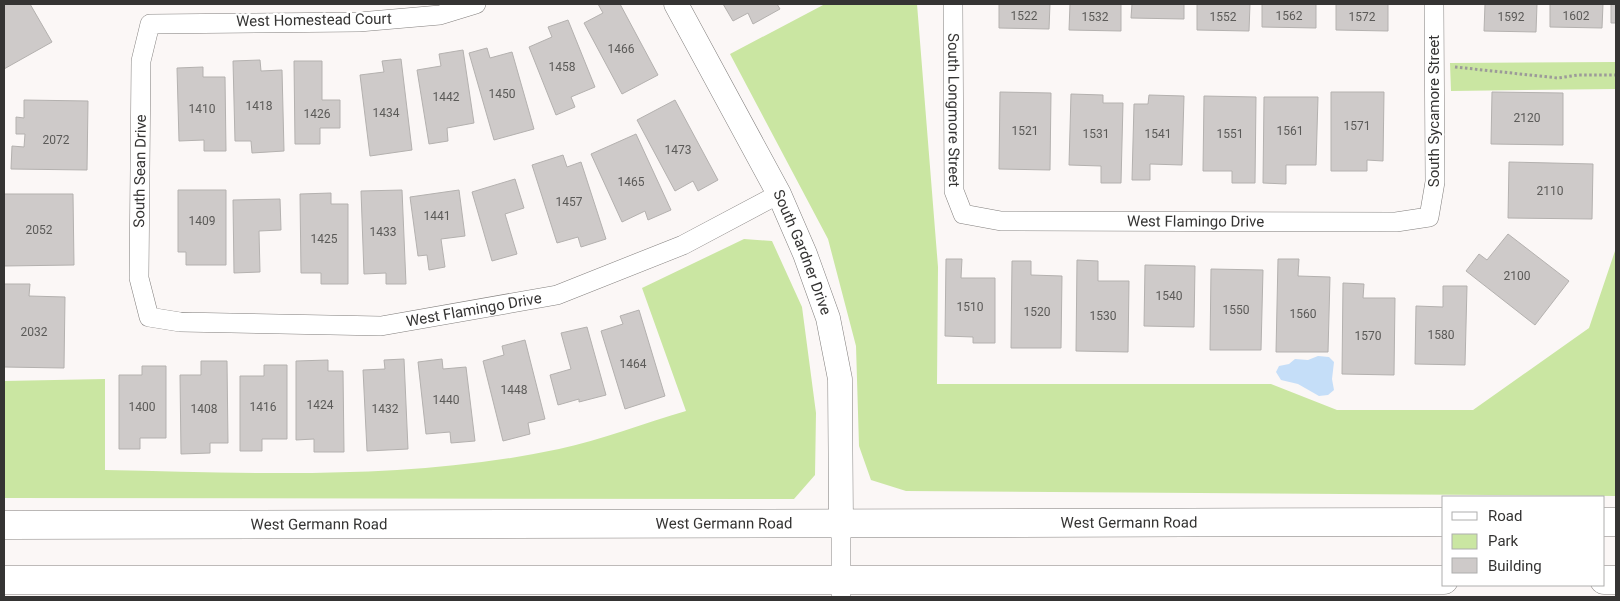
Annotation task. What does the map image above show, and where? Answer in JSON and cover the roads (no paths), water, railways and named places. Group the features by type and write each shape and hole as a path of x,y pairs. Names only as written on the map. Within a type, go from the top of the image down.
{"main road":[{"name":"West Germann Road","path":"4,525 1442,522"},
{"path":"4,580 841,588 1442,580"}],"street":[{"name":"West Homestead Court","path":"150,24 359,22 440,15 476,4"},
{"name":"South Gardner Drive","path":"676,4 779,194 805,254 828,318 840,379 841,524"},
{"name":"South Longmore Street","path":"953,4 954,191 963,214"},
{"name":"South Sycamore Street","path":"1430,217 1435,182 1434,4"},
{"name":"South Sean Drive","path":"149,316 139,278 141,61 150,24"},
{"name":"West Flamingo Drive","path":"149,316 180,322 380,326 556,295 683,245 779,194"},
{"name":"West Flamingo Drive","path":"963,214 1001,221 1396,222 1430,217"},
{"path":"841,524 841,588"}],"water":[{"path":"1318,356 1329,357 1334,362 1332,379 1334,390 1328,395 1319,396 1298,384 1281,380 1276,372 1279,366 1289,364 1295,359 1308,360"}]}
